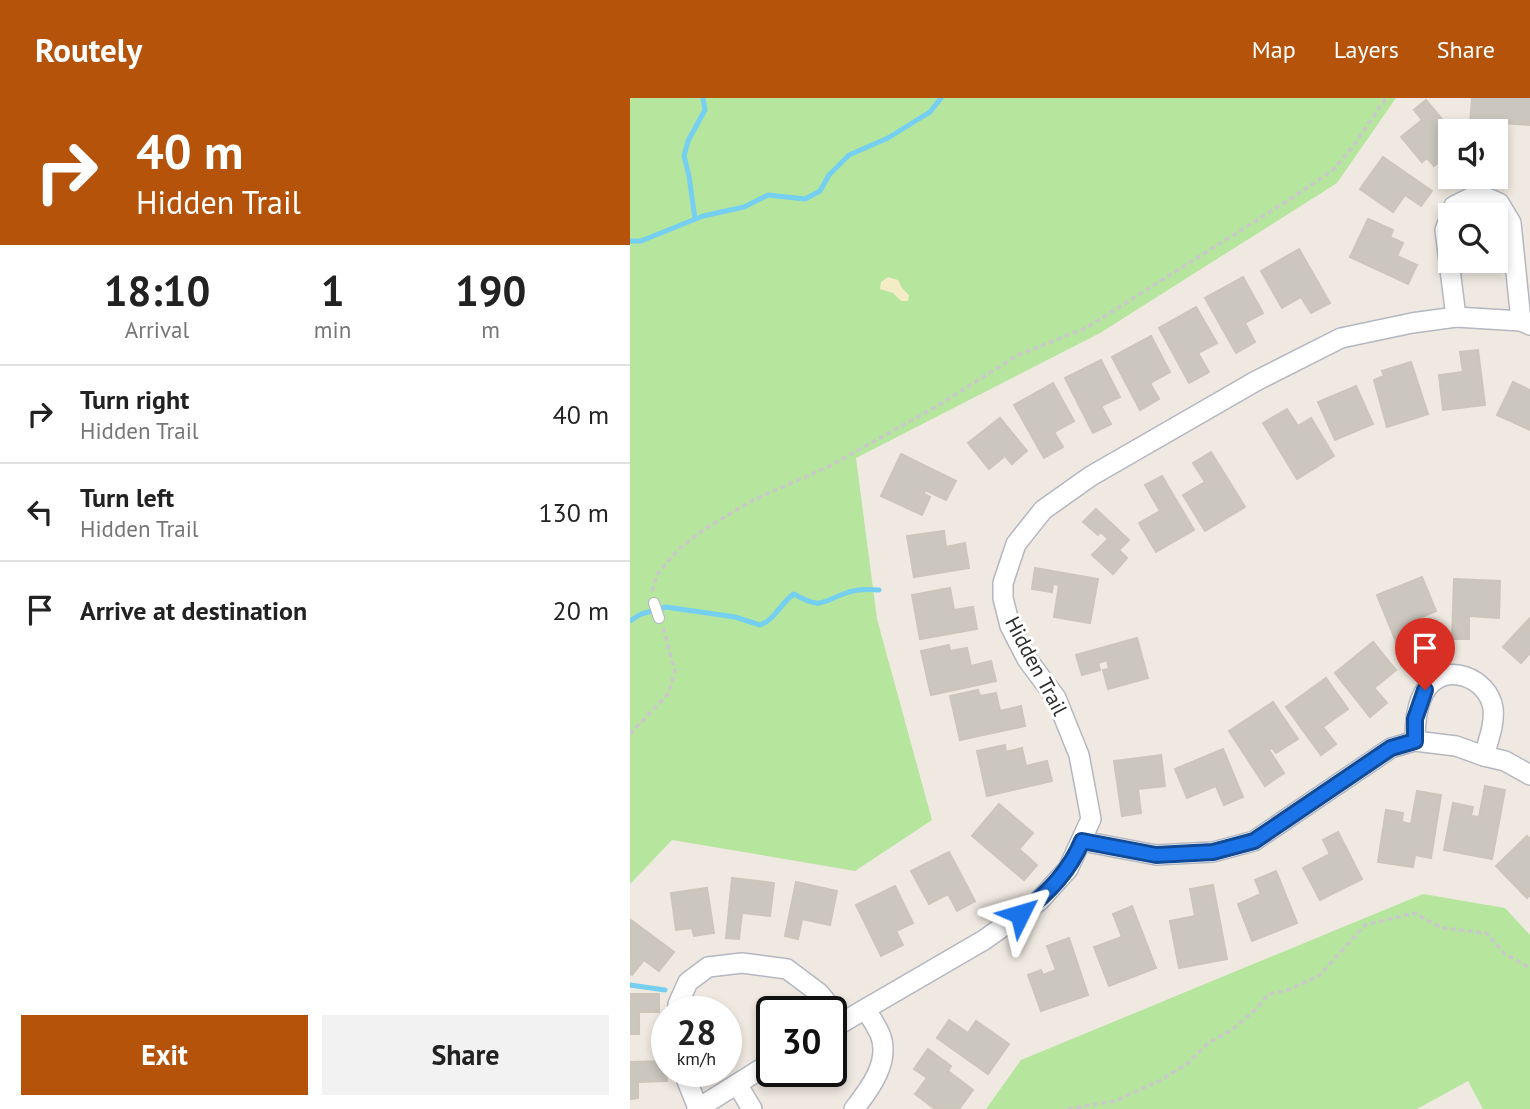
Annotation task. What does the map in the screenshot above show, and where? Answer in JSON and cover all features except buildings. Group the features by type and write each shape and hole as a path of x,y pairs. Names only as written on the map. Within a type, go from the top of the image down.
{"street":[{"name":"Hidden Trail","path":"847,1019 984,940 1039,901 1068,869 1091,819 1079,755 1056,698 1027,659 1010,626 1003,598 1003,583 1016,544 1043,510 1091,475 1256,381 1341,338 1412,323 1457,317 1526,323 1511,223 1499,203 1478,194 1454,206 1446,230 1457,317"},
{"path":"1415,741 1415,719 1425,690 1444,675 1457,675 1481,684 1493,705 1494,718 1484,756"},
{"path":"1082,841 1156,855 1213,852 1254,841 1391,748 1415,741 1456,746 1506,761 1530,775"},
{"path":"682,996 688,982 708,967 742,963 787,969 821,996"},
{"path":"854,1109 883,1062 881,1035 866,1009"},
{"path":"689,1087 697,1109 732,1087"},
{"path":"739,1087 752,1109"}],"lane":[{"path":"654,603 659,618"}],"path":[{"path":"654,603 652,592 657,574 679,549 703,530 755,499 828,467 937,406 1018,355 1086,328 1230,239 1333,170 1352,148 1386,98"},
{"path":"630,734 668,694 676,671 659,618"},
{"path":"1068,1109 1115,1101 1161,1080 1188,1063 1208,1043 1233,1029 1269,994 1288,990 1320,975 1365,925 1415,914 1442,928 1486,933 1505,954 1530,968"}],"green space":[{"path":"630,98 1396,98 1337,183 1100,333 856,458 877,619 932,820 855,871 672,840 630,884"},
{"path":"1423,894 1505,908 1530,935 1530,1109 1483,1109 1468,1081 1417,1109 986,1109 1021,1060"}],"sand":[{"path":"888,277 898,280 909,295 908,301 901,301 893,293 880,289 881,282"}],"waterway":[{"path":"695,219 684,156 688,141 705,110 703,98"},
{"path":"630,241 641,241 703,216 744,207 768,195 805,199 820,191 829,175 849,155 888,138 930,112 941,98"},
{"path":"630,621 641,614 666,607 735,617 760,625 770,619 794,594 810,602 821,603 854,591 879,590"},
{"path":"630,985 665,990"}],"route":[{"path":"1020,914 1039,901 1068,869 1082,841 1156,855 1213,852 1254,841 1391,748 1415,741 1415,719 1425,690"}]}
